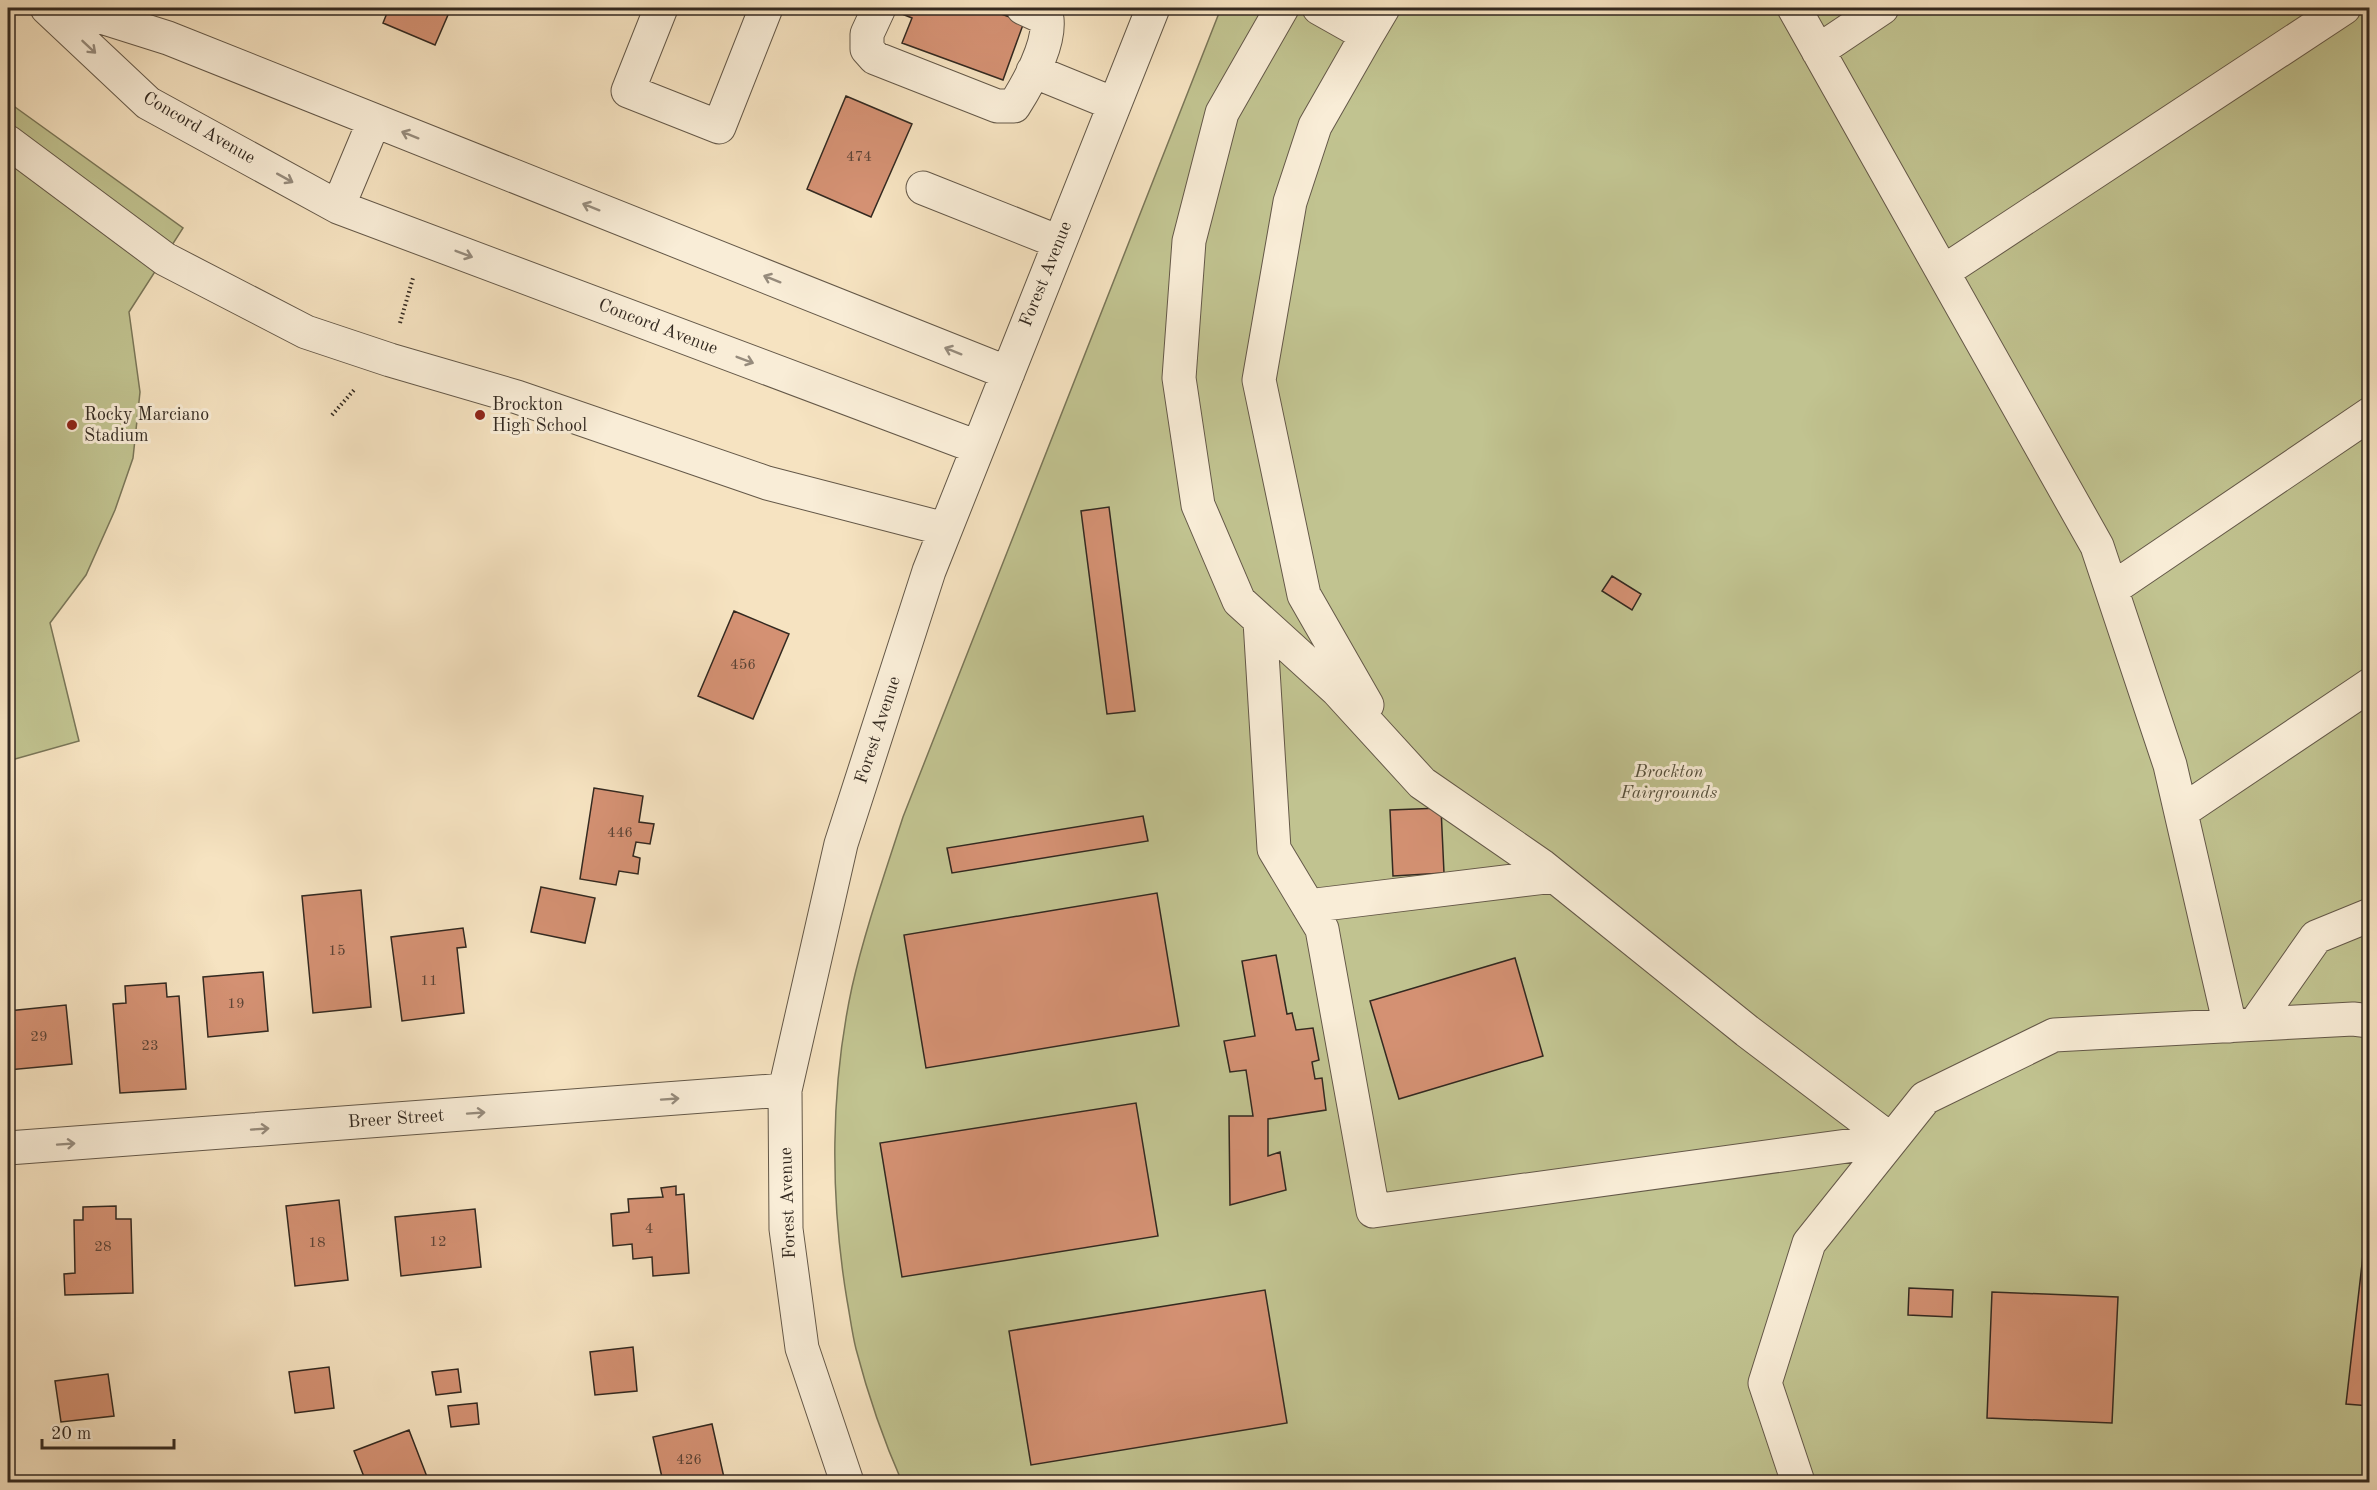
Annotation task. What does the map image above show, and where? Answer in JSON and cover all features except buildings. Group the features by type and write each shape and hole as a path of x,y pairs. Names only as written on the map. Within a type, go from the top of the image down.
{"street":[{"name":"Concord Avenue","path":"47,8 148,103 338,207 977,447"},
{"path":"73,8 168,38 1008,373"},
{"path":"661,8 628,92 719,127 766,8"},
{"path":"879,8 867,34 867,50 875,58 997,106 1014,106 1033,71 1048,32 1047,19 1023,8"},
{"name":"Forest Avenue","path":"847,1482 802,1348 786,1229 785,1090 841,844 929,571 1153,8"},
{"path":"1282,8 1222,113 1189,242 1179,378 1198,505 1239,601 1336,690 1422,783 1554,876 1747,1031 1891,1140"},
{"path":"1319,8 1367,35"},
{"path":"1383,8 1315,126 1290,202 1259,380 1304,595 1394,753"},
{"path":"1794,8 2097,546 2170,765 2181,812 2243,1025"},
{"path":"1818,51 1882,8"},
{"path":"1943,272 2344,8"},
{"path":"1033,71 1114,104"},
{"path":"338,207 374,121"},
{"path":"8,142 165,259 306,332 390,360 517,397 767,483 945,529"},
{"path":"923,188 1059,242"},
{"path":"2112,589 2370,414"},
{"path":"1260,621 1274,849 1322,929 1372,1210 1891,1140"},
{"path":"2181,812 2370,685"},
{"path":"1308,906 1554,876"},
{"path":"2243,1025 2316,937 2370,915"},
{"path":"1798,1482 1765,1383 1809,1243 1925,1098 2054,1035 2353,1019 2370,1021"},
{"name":"Breer Street","path":"8,1148 785,1090"}],"green space":[{"name":"Brockton Fairgrounds","path":"1221,8 2369,8 2369,1482 902,1482 882,1433 856,1349 841,1261 835,1183 836,1104 852,987 869,923 903,817"},
{"name":"Rocky Marciano Stadium","path":"8,102 183,228 129,312 140,392 133,458 115,510 86,575 50,623 79,741 8,761"}],"place":[{"name":"Brockton High School","path":"480,415"},
{"name":"Rocky Marciano Stadium","path":"72,425"}]}
